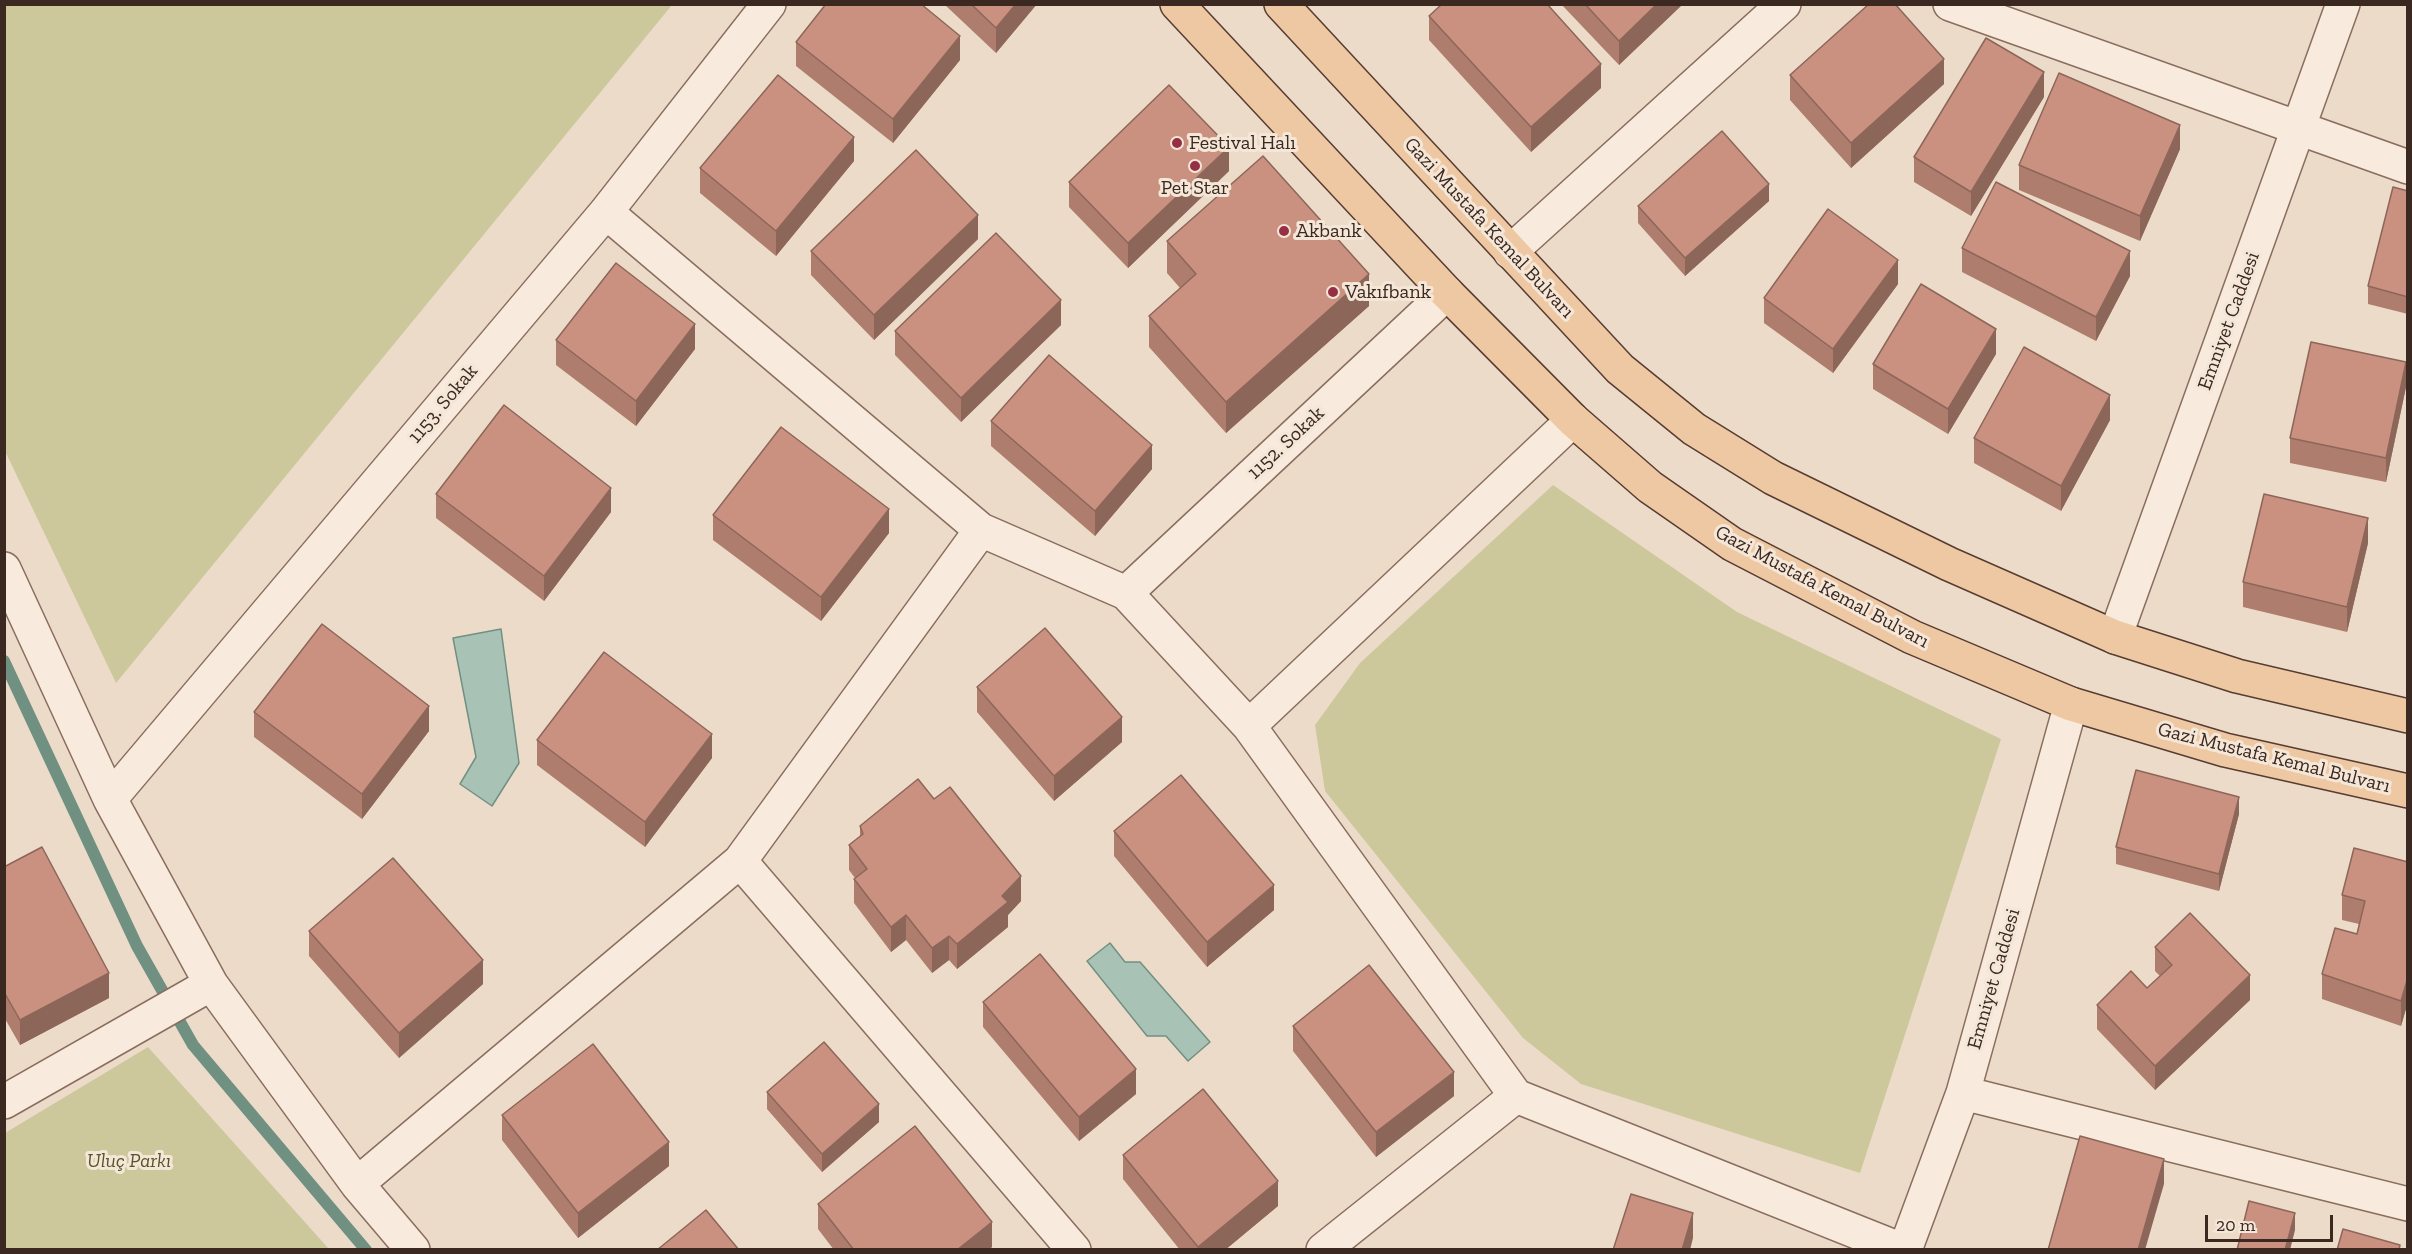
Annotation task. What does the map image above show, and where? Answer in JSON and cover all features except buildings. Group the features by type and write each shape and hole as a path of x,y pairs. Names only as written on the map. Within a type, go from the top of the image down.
{"main road":[{"name":"Gazi Mustafa Kemal Bulvarı","path":"1177,4 1447,293 1573,420 1650,487 1732,544 1912,637 2071,704 2225,750 2408,791"},
{"name":"Gazi Mustafa Kemal Bulvarı","path":"1281,4 1620,369 1694,429 1773,478 1949,564 2115,636 2237,676 2408,716"}],"street":[{"name":"1153. Sokak","path":"110,799 606,212 769,4"},
{"path":"1510,252 1784,4"},
{"path":"1950,4 2408,167"},
{"name":"Emniyet Caddesi","path":"2115,636 2343,4"},
{"path":"606,212 981,530 1126,593 1248,726 1516,1096 1904,1250"},
{"name":"1152. Sokak","path":"1126,593 1447,293"},
{"path":"1248,726 1573,420"},
{"path":"357,1184 741,861 981,530"},
{"path":"4,569 110,799 203,988 357,1184 413,1250"},
{"name":"Emniyet Caddesi","path":"1904,1250 1963,1093 2071,704"},
{"path":"741,861 1074,1250"},
{"path":"4,1102 203,988"},
{"path":"1963,1093 2408,1204"},
{"path":"1323,1250 1516,1096"}],"green space":[{"path":"5,4 672,5 116,683 5,451"},
{"path":"1553,485 1737,612 2001,739 1860,1173 1581,1084 1523,1038 1325,791 1315,725 1360,663"},
{"name":"Uluç Parkı","path":"148,1047 329,1249 5,1249 5,1133"}],"shaded area":[{"path":"501,629 519,763 492,806 460,784 476,757 453,638"},
{"path":"1110,943 1125,962 1140,962 1210,1042 1188,1061 1166,1036 1147,1036 1087,961"}],"waterway":[{"path":"4,661 137,946 193,1045 366,1250"}],"place":[{"name":"Festival Halı","path":"1177,143"},
{"name":"Pet Star","path":"1195,166"},
{"name":"Akbank","path":"1284,231"},
{"name":"Vakıfbank","path":"1333,292"}]}
